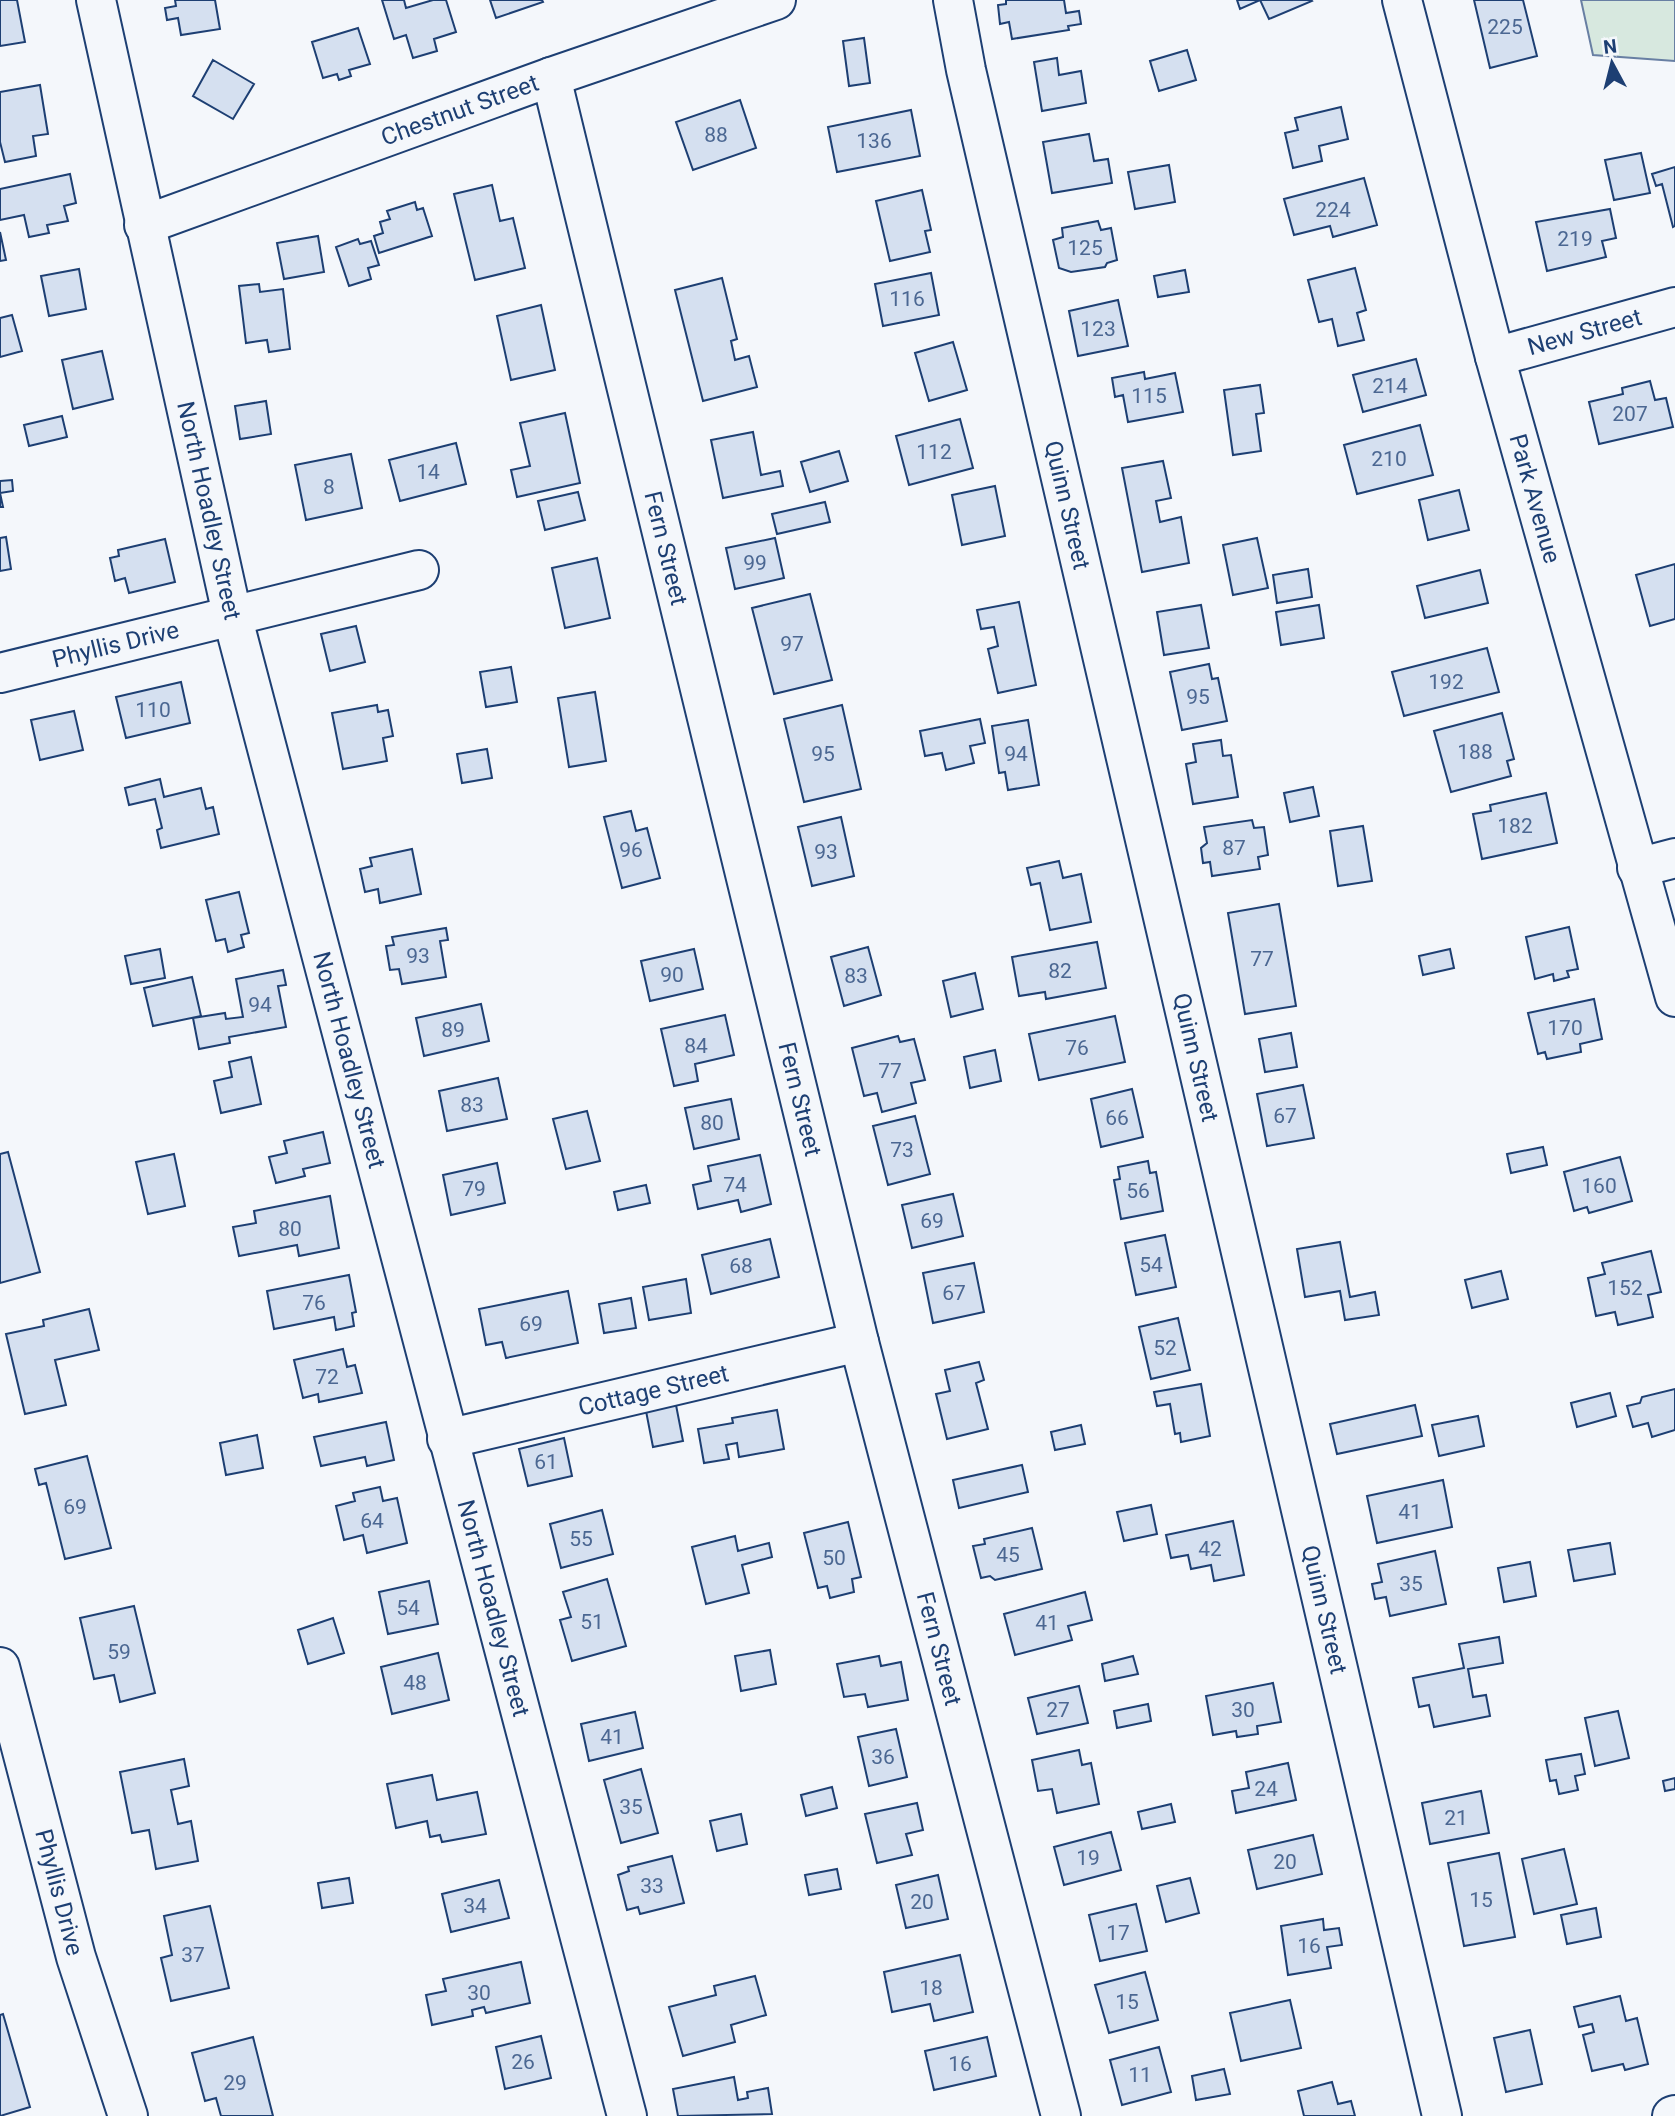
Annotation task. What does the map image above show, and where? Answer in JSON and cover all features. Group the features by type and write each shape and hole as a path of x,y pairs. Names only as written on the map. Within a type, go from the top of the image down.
{"street":[{"name":"North Hoadley Street","path":"96,0 233,619 627,2116"},
{"name":"Chestnut Street","path":"144,225 551,77 776,0"},
{"name":"Quinn Street","path":"953,0 966,70 1442,2116"},
{"name":"Park Avenue","path":"1402,0 1495,358 1675,997"},
{"name":"Fern Street","path":"551,77 859,1342 1061,2116"},
{"name":"New Street","path":"1495,358 1675,307"},
{"name":"Phyllis Drive","path":"0,673 233,619 419,570"},
{"path":"1637,868 1675,858"},
{"name":"Cottage Street","path":"447,1439 859,1342"},
{"name":"Phyllis Drive","path":"0,1667 76,1957 128,2116"}],"shaded area":[{"path":"1581,0 1675,0 1675,61 1593,55"}],"building":[{"path":"0,0 17,0 25,42 0,46"},
{"path":"175,0 215,0 220,29 181,35 178,18 167,20 165,8 176,6"},
{"path":"382,0 404,0 406,8 433,0 446,0 456,32 434,39 437,51 413,58 406,35 394,39"},
{"path":"490,0 542,0 543,2 496,18"},
{"path":"1006,0 1064,0 1066,13 1079,11 1081,24 1068,26 1069,30 1012,39 1009,22 1000,24 998,5 1006,4"},
{"path":"1237,0 1260,0 1240,9"},
{"path":"1260,0 1311,0 1312,1 1269,19"},
{"path":"1474,0 1523,0 1537,56 1490,68"},
{"path":"358,28 370,64 349,70 351,76 339,80 337,74 323,78 312,42"},
{"path":"864,38 870,83 849,86 843,41"},
{"path":"1187,50 1196,80 1159,91 1150,61"},
{"path":"1057,58 1059,75 1081,71 1086,103 1042,111 1034,62"},
{"path":"213,60 254,84 233,119 193,96"},
{"path":"40,85 48,134 33,136 36,156 5,162 0,142 0,92"},
{"path":"740,100 756,148 693,170 676,122"},
{"path":"1341,107 1348,139 1319,146 1322,161 1293,168 1285,133 1298,130 1295,118"},
{"path":"911,110 920,156 837,172 828,127"},
{"path":"1089,134 1094,161 1108,159 1112,183 1052,193 1043,142"},
{"path":"1641,153 1650,193 1614,200 1605,160"},
{"path":"1169,165 1175,202 1135,209 1128,172"},
{"path":"1675,167 1673,227 1662,184 1656,186 1652,174"},
{"path":"70,174 76,203 64,206 68,221 47,225 49,233 29,237 24,215 0,220 0,189"},
{"path":"1364,178 1377,225 1333,237 1330,226 1294,235 1284,199"},
{"path":"492,185 500,221 513,218 525,268 475,280 454,194"},
{"path":"922,190 931,230 925,231 930,252 890,261 876,201"},
{"path":"415,202 417,210 423,208 432,236 379,253 374,236 383,233 380,222 390,219 387,211"},
{"path":"1610,209 1616,238 1602,241 1606,257 1547,271 1536,222"},
{"path":"1098,221 1101,230 1111,228 1117,260 1107,263 1105,267 1071,272 1059,268 1053,240 1063,237 1062,228"},
{"path":"0,232 6,260 0,261"},
{"path":"318,236 324,272 284,279 277,243"},
{"path":"358,239 360,244 371,241 379,265 368,268 371,279 349,286 336,247"},
{"path":"1355,268 1366,310 1357,313 1364,340 1338,346 1332,319 1319,322 1308,280"},
{"path":"79,269 86,309 49,316 41,276"},
{"path":"1185,270 1189,292 1158,297 1154,276"},
{"path":"931,273 939,315 883,326 875,284"},
{"path":"722,278 737,339 731,341 735,360 749,356 757,387 703,401 675,290"},
{"path":"259,284 260,292 283,289 290,349 269,352 267,340 246,343 239,286"},
{"path":"1118,300 1128,346 1078,356 1069,311"},
{"path":"541,305 555,370 511,380 497,316"},
{"path":"12,315 22,351 0,357 0,318"},
{"path":"953,342 967,390 929,401 915,353"},
{"path":"102,351 113,399 73,409 62,360"},
{"path":"1416,359 1426,395 1363,412 1353,375"},
{"path":"1144,372 1145,379 1175,373 1183,412 1128,422 1123,395 1115,397 1112,378"},
{"path":"1650,381 1655,400 1666,398 1673,427 1599,444 1589,402 1623,394 1622,388"},
{"path":"1260,385 1264,413 1256,414 1261,451 1233,455 1224,390"},
{"path":"266,401 271,434 240,439 235,406"},
{"path":"565,413 580,483 517,497 511,470 530,466 520,423"},
{"path":"62,416 67,437 29,446 24,425"},
{"path":"960,419 973,468 909,485 896,436"},
{"path":"1420,425 1433,475 1357,494 1344,445"},
{"path":"753,432 761,475 780,471 783,486 723,498 711,440"},
{"path":"456,443 466,484 400,501 389,460"},
{"path":"839,451 848,481 810,492 801,462"},
{"path":"351,454 362,508 306,520 295,465"},
{"path":"1163,461 1171,498 1156,501 1160,522 1181,517 1189,563 1142,572 1122,468"},
{"path":"12,480 13,491 0,493 0,481"},
{"path":"995,486 1005,536 962,545 952,495"},
{"path":"1459,490 1469,530 1428,540 1419,500"},
{"path":"578,492 585,520 545,530 538,501"},
{"path":"825,502 830,522 777,534 772,514"},
{"path":"6,537 11,569 0,571 0,538"},
{"path":"775,538 784,578 735,589 726,548"},
{"path":"1257,538 1268,588 1233,595 1223,545"},
{"path":"165,539 175,582 129,593 125,578 115,581 110,558 119,556 118,550"},
{"path":"597,558 610,618 565,628 552,568"},
{"path":"1675,564 1675,619 1650,626 1636,575"},
{"path":"1308,569 1312,597 1277,603 1273,575"},
{"path":"1480,570 1488,603 1425,618 1417,586"},
{"path":"810,594 832,680 774,694 752,608"},
{"path":"1019,602 1036,685 998,693 988,649 998,646 994,627 981,629 977,610"},
{"path":"1201,605 1209,648 1164,655 1157,612"},
{"path":"1319,605 1324,638 1281,645 1276,612"},
{"path":"356,626 365,662 330,671 321,634"},
{"path":"1487,648 1499,692 1404,716 1392,672"},
{"path":"1209,664 1212,679 1218,678 1227,721 1182,730 1170,672"},
{"path":"511,667 517,702 486,707 480,672"},
{"path":"181,682 190,723 126,738 116,697"},
{"path":"595,692 606,761 569,767 558,698"},
{"path":"377,705 378,712 388,710 393,736 383,738 387,761 343,769 332,713"},
{"path":"842,705 861,789 804,802 784,719"},
{"path":"74,711 83,750 40,760 31,720"},
{"path":"1502,713 1514,759 1507,761 1511,776 1451,792 1434,731"},
{"path":"980,719 985,743 970,746 974,763 946,770 942,753 925,756 920,731"},
{"path":"1028,720 1039,785 1008,790 1005,772 999,773 992,726"},
{"path":"1221,740 1223,756 1231,755 1238,797 1193,804 1186,764 1196,762 1193,744"},
{"path":"487,749 492,778 462,783 457,754"},
{"path":"160,779 164,797 201,788 206,809 213,807 219,834 161,848 157,830 162,828 155,799 129,805 125,788"},
{"path":"1313,787 1319,816 1290,822 1284,793"},
{"path":"1546,793 1557,843 1482,859 1473,814 1491,811 1490,805"},
{"path":"631,811 636,831 647,828 660,878 622,888 604,817"},
{"path":"841,817 854,876 812,886 798,827"},
{"path":"1252,820 1254,828 1264,827 1268,855 1258,857 1260,869 1212,876 1210,862 1203,863 1201,848 1207,843 1204,827"},
{"path":"1363,826 1372,881 1338,886 1330,831"},
{"path":"412,849 421,894 380,903 378,889 365,892 360,869 372,866 370,858"},
{"path":"1059,861 1063,878 1081,874 1091,922 1050,930 1040,883 1031,885 1027,868"},
{"path":"239,892 249,933 241,935 244,947 228,952 225,939 216,941 206,900"},
{"path":"1279,904 1296,1006 1245,1014 1228,913"},
{"path":"1569,927 1578,969 1567,971 1569,977 1554,981 1553,974 1535,979 1526,937"},
{"path":"446,928 448,940 440,941 446,977 402,984 399,969 390,970 386,946 394,945 392,937"},
{"path":"1097,942 1106,988 1046,999 1045,992 1019,996 1012,957"},
{"path":"868,947 881,995 844,1006 831,957"},
{"path":"160,949 165,978 131,984 125,956"},
{"path":"694,949 703,989 650,1001 641,961"},
{"path":"1450,949 1454,968 1423,975 1419,956"},
{"path":"283,970 286,985 278,986 286,1027 229,1037 230,1043 199,1049 193,1018 225,1013 226,1019 243,1017 236,979"},
{"path":"975,973 983,1009 951,1017 943,981"},
{"path":"192,977 201,1016 153,1026 144,988"},
{"path":"1594,999 1602,1039 1580,1044 1581,1052 1547,1059 1545,1052 1538,1054 1528,1013"},
{"path":"481,1004 489,1041 424,1056 416,1018"},
{"path":"725,1015 734,1055 695,1064 698,1081 674,1086 661,1029"},
{"path":"1115,1016 1125,1062 1039,1080 1029,1034"},
{"path":"1291,1033 1297,1067 1265,1072 1259,1039"},
{"path":"898,1036 900,1042 914,1039 925,1080 911,1083 916,1103 882,1112 877,1093 864,1096 852,1048"},
{"path":"995,1050 1001,1081 970,1088 964,1057"},
{"path":"251,1057 261,1104 221,1113 214,1081 232,1077 229,1062"},
{"path":"498,1078 507,1119 447,1131 439,1091"},
{"path":"1303,1085 1314,1138 1267,1146 1257,1094"},
{"path":"1132,1089 1143,1137 1101,1147 1091,1099"},
{"path":"731,1099 739,1139 694,1149 685,1108"},
{"path":"587,1111 600,1161 566,1169 553,1119"},
{"path":"915,1116 930,1174 888,1185 873,1126"},
{"path":"323,1132 330,1163 303,1169 305,1176 276,1183 269,1157 287,1153 284,1141"},
{"path":"1543,1147 1547,1165 1511,1173 1507,1154"},
{"path":"8,1152 40,1272 0,1283 0,1154"},
{"path":"174,1154 185,1206 148,1214 136,1162"},
{"path":"760,1155 771,1204 741,1212 738,1200 698,1209 693,1185 711,1181 708,1166"},
{"path":"1620,1157 1632,1201 1589,1213 1587,1207 1574,1211 1564,1172"},
{"path":"1148,1161 1150,1173 1156,1172 1163,1211 1121,1219 1114,1180 1120,1179 1118,1167"},
{"path":"497,1163 505,1203 451,1215 443,1175"},
{"path":"646,1185 650,1203 618,1210 614,1192"},
{"path":"953,1194 963,1236 912,1248 902,1205"},
{"path":"330,1196 339,1248 299,1256 297,1245 239,1256 233,1227 256,1223 254,1211"},
{"path":"1165,1235 1176,1287 1136,1295 1125,1243"},
{"path":"770,1239 779,1277 711,1294 702,1255"},
{"path":"1340,1242 1350,1297 1375,1292 1379,1315 1345,1320 1340,1291 1305,1297 1297,1249"},
{"path":"1651,1251 1661,1292 1648,1295 1653,1317 1618,1325 1615,1312 1596,1316 1588,1278 1605,1274 1602,1263"},
{"path":"974,1263 984,1312 933,1323 923,1273"},
{"path":"1501,1271 1508,1299 1472,1308 1465,1280"},
{"path":"349,1275 356,1312 352,1313 354,1326 336,1330 334,1317 274,1329 267,1291"},
{"path":"686,1279 691,1313 649,1320 643,1287"},
{"path":"568,1291 578,1343 506,1358 502,1342 486,1345 479,1309"},
{"path":"631,1298 636,1328 604,1333 599,1304"},
{"path":"89,1309 99,1350 55,1360 66,1405 25,1414 6,1334 44,1326 43,1320"},
{"path":"1178,1318 1190,1370 1151,1379 1139,1327"},
{"path":"343,1349 347,1367 355,1365 362,1393 319,1402 318,1394 303,1398 294,1360"},
{"path":"979,1362 984,1380 976,1383 988,1429 947,1439 936,1394 950,1391 945,1370"},
{"path":"1201,1384 1210,1436 1181,1442 1180,1433 1175,1434 1170,1404 1157,1406 1154,1392"},
{"path":"1675,1389 1675,1430 1652,1437 1648,1423 1633,1427 1627,1406 1640,1403 1642,1397"},
{"path":"1610,1393 1616,1416 1577,1427 1571,1403"},
{"path":"676,1405 683,1441 653,1447 646,1411"},
{"path":"1415,1405 1422,1436 1337,1454 1330,1424"},
{"path":"777,1410 784,1449 739,1457 737,1443 726,1445 729,1459 704,1463 698,1429 733,1423 732,1418"},
{"path":"1478,1416 1484,1446 1439,1456 1432,1425"},
{"path":"386,1422 394,1460 367,1466 365,1457 321,1466 314,1437"},
{"path":"1081,1425 1085,1444 1055,1450 1051,1432"},
{"path":"257,1435 263,1468 226,1475 220,1443"},
{"path":"564,1438 572,1476 528,1486 519,1449"},
{"path":"87,1456 111,1548 65,1559 46,1483 39,1485 35,1469"},
{"path":"1022,1465 1028,1492 959,1508 953,1480"},
{"path":"1443,1480 1452,1527 1377,1543 1367,1496"},
{"path":"380,1487 383,1501 397,1498 407,1543 367,1553 363,1535 344,1540 336,1506 355,1501 353,1493"},
{"path":"1151,1505 1157,1534 1124,1541 1117,1512"},
{"path":"602,1510 613,1554 561,1568 550,1524"},
{"path":"1233,1521 1244,1575 1214,1581 1211,1565 1191,1569 1188,1555 1171,1558 1166,1535"},
{"path":"848,1522 861,1577 852,1579 854,1592 830,1598 827,1586 818,1588 804,1533"},
{"path":"1032,1528 1042,1569 995,1580 990,1576 981,1578 973,1546 985,1544 984,1539"},
{"path":"735,1536 738,1551 769,1543 772,1557 742,1565 749,1593 706,1604 692,1547"},
{"path":"1610,1543 1615,1574 1574,1581 1568,1550"},
{"path":"1435,1551 1446,1604 1390,1616 1386,1597 1375,1599 1372,1584 1382,1582 1378,1564"},
{"path":"1530,1562 1536,1596 1504,1602 1498,1568"},
{"path":"607,1579 626,1646 572,1661 560,1620 571,1617 563,1592"},
{"path":"429,1581 438,1624 388,1634 379,1592"},
{"path":"1085,1592 1092,1620 1068,1626 1072,1640 1015,1655 1004,1614"},
{"path":"134,1606 155,1693 120,1702 114,1675 94,1679 80,1618"},
{"path":"333,1618 344,1653 308,1664 298,1630"},
{"path":"1499,1637 1503,1663 1468,1669 1473,1697 1486,1695 1490,1716 1434,1727 1429,1705 1419,1707 1413,1678 1464,1668 1459,1644"},
{"path":"770,1650 776,1684 741,1691 735,1656"},
{"path":"438,1653 449,1700 392,1714 381,1667"},
{"path":"879,1656 881,1666 901,1662 908,1700 868,1707 865,1694 844,1697 837,1664"},
{"path":"1133,1656 1138,1674 1105,1681 1102,1664"},
{"path":"1273,1683 1281,1722 1257,1726 1258,1734 1237,1737 1236,1731 1213,1735 1206,1696"},
{"path":"1079,1686 1088,1723 1037,1734 1028,1698"},
{"path":"1148,1704 1151,1721 1117,1728 1114,1711"},
{"path":"1618,1711 1629,1758 1595,1766 1585,1718"},
{"path":"635,1712 643,1748 589,1761 581,1724"},
{"path":"896,1729 907,1777 869,1786 858,1737"},
{"path":"1079,1750 1082,1765 1091,1763 1099,1804 1057,1813 1052,1789 1038,1791 1032,1760"},
{"path":"1581,1754 1585,1774 1575,1776 1578,1790 1559,1794 1556,1780 1550,1781 1546,1760"},
{"path":"184,1759 189,1786 171,1790 178,1824 191,1821 198,1861 156,1869 149,1830 132,1833 120,1772"},
{"path":"1288,1763 1296,1800 1236,1813 1232,1791 1249,1788 1246,1772"},
{"path":"641,1769 658,1833 621,1843 604,1780"},
{"path":"432,1775 437,1800 477,1792 486,1834 442,1842 440,1835 430,1837 427,1821 396,1828 387,1784"},
{"path":"1675,1778 1675,1789 1665,1791 1663,1781"},
{"path":"832,1787 837,1808 806,1816 801,1795"},
{"path":"1481,1791 1489,1833 1430,1844 1422,1803"},
{"path":"917,1803 923,1830 906,1834 912,1855 877,1863 865,1814"},
{"path":"1171,1804 1175,1822 1142,1829 1138,1812"},
{"path":"741,1814 747,1844 717,1851 710,1821"},
{"path":"1111,1832 1121,1870 1064,1885 1054,1847"},
{"path":"1313,1835 1322,1874 1257,1889 1248,1850"},
{"path":"1564,1849 1577,1904 1534,1914 1522,1859"},
{"path":"1499,1853 1515,1937 1464,1946 1448,1863"},
{"path":"672,1856 684,1903 640,1914 638,1907 627,1910 618,1875 629,1871 628,1867"},
{"path":"837,1869 841,1889 809,1895 805,1875"},
{"path":"938,1875 948,1919 906,1928 896,1885"},
{"path":"349,1878 353,1903 322,1908 318,1883"},
{"path":"1190,1878 1199,1913 1166,1922 1157,1886"},
{"path":"499,1880 509,1918 451,1932 442,1894"},
{"path":"1136,1904 1147,1951 1100,1961 1089,1915"},
{"path":"210,1906 229,1988 171,2001 161,1958 172,1955 164,1916"},
{"path":"1596,1908 1601,1937 1567,1944 1561,1915"},
{"path":"1323,1919 1324,1930 1339,1928 1342,1945 1327,1947 1331,1968 1288,1975 1281,1926"},
{"path":"960,1955 973,2012 934,2021 930,2004 892,2012 884,1972"},
{"path":"521,1962 530,2003 486,2013 484,2007 472,2010 473,2016 432,2025 426,1995 446,1991 443,1979"},
{"path":"1145,1972 1158,2020 1109,2033 1095,1985"},
{"path":"755,1976 766,2015 731,2025 735,2042 683,2056 669,2007 716,1995 714,1986"},
{"path":"1620,1996 1626,2021 1637,2018 1648,2064 1625,2070 1623,2064 1592,2071 1583,2035 1594,2032 1592,2024 1579,2027 1574,2007"},
{"path":"1290,2000 1301,2048 1241,2061 1230,2013"},
{"path":"3,2014 30,2107 0,2116 0,2015"},
{"path":"1530,2030 1542,2084 1506,2092 1494,2038"},
{"path":"541,2036 551,2078 505,2089 496,2047"},
{"path":"253,2037 273,2116 221,2116 216,2098 205,2101 192,2053"},
{"path":"987,2037 996,2076 934,2090 925,2051"},
{"path":"1159,2047 1171,2092 1122,2105 1110,2060"},
{"path":"1224,2069 1230,2094 1196,2100 1192,2076"},
{"path":"734,2077 738,2100 748,2098 747,2092 768,2088 772,2114 678,2116 673,2089"},
{"path":"1332,2082 1338,2104 1351,2101 1355,2116 1304,2116 1298,2091"}]}
